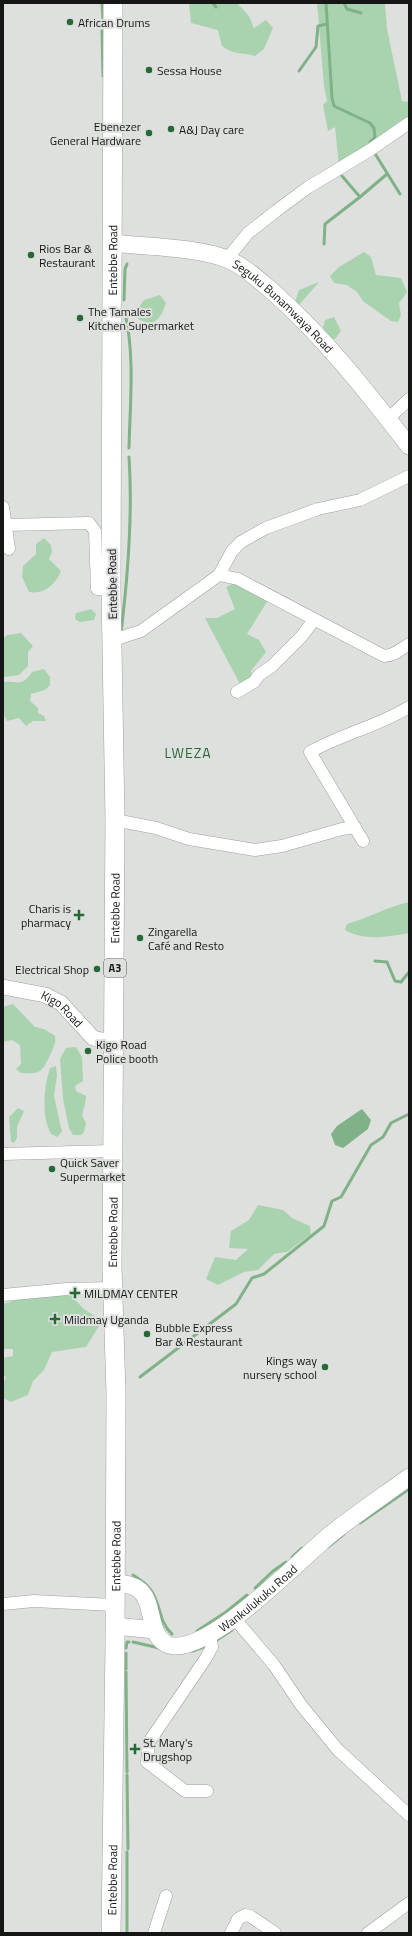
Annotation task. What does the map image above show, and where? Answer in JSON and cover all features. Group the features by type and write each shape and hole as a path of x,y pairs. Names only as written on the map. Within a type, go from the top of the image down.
{"main road":[{"name":"Entebbe Road","path":"111,1933 115,1626 116,1362 112,1288 112,1151 115,1040 115,820 111,589 113,3"},
{"name":"Seguku Bunamwaya Road","path":"113,243 199,252 227,259 244,269 318,334 409,446"},
{"name":"Wankulukuku Road","path":"115,1582 133,1586 140,1590 147,1600 154,1626 160,1639 169,1645 189,1643 210,1634 234,1618 330,1534 409,1477"},
{"path":"115,1626 154,1626"}],"street":[{"path":"227,259 248,233 276,211 307,188 370,150 409,123"},
{"path":"388,419 409,399"},
{"path":"113,640 141,631 218,575 232,551 241,542 266,528 318,509 360,500 409,476"},
{"path":"3,507 9,549"},
{"path":"6,525 89,523 95,531 97,589 111,589"},
{"path":"218,575 238,579 384,656 396,653 409,644"},
{"path":"237,692 254,682 259,675 272,666 301,637 314,620"},
{"path":"363,841 310,752 323,744 387,718 409,707"},
{"path":"115,820 156,828 189,839 255,850 282,846 342,829 355,827"},
{"name":"Kigo Road","path":"3,987 51,998 61,1003 69,1010 93,1038 101,1040 115,1040"},
{"path":"3,1154 112,1151"},
{"path":"3,1295 67,1289 112,1288"},
{"path":"3,1604 34,1601 114,1605"},
{"path":"234,1618 274,1665 301,1705 338,1750 409,1815"},
{"path":"207,1791 185,1792 147,1762 149,1742 212,1648 210,1634"},
{"path":"154,1933 166,1896"},
{"path":"368,1933 409,1903"},
{"path":"230,1933 238,1920 245,1915 250,1916 275,1933"}],"shaded area":[{"path":"189,3 237,3 249,16 254,28 266,20 273,28 264,49 255,56 226,49 222,46 218,30 191,23"},
{"path":"317,3 385,3 387,29 402,101 409,102 409,121 339,166 335,127 328,131 323,105 327,101 324,86"},
{"path":"364,252 371,257 376,275 401,278 407,292 399,303 401,315 398,322 391,321 364,302 357,292 347,285 334,283 330,276 339,267"},
{"path":"319,282 299,305 295,302 299,290"},
{"path":"160,295 166,303 159,317 153,322 144,322 138,319 137,310 144,300"},
{"path":"334,317 341,331 335,339 328,338 323,327 325,320"},
{"path":"44,538 51,545 52,552 49,559 61,571 59,576 49,588 40,592 29,592 22,577 23,566 36,554 36,544"},
{"path":"234,583 268,600 247,634 259,640 266,652 251,671 252,679 240,684 205,618 217,618 235,609 226,587"},
{"path":"91,609 96,614 94,620 80,622 76,620 76,613"},
{"path":"21,633 33,646 28,652 28,666 19,675 4,677 3,639 7,635"},
{"path":"44,669 50,677 50,685 45,690 31,694 30,701 38,708 38,713 44,716 46,721 33,721 26,726 19,718 7,721 3,713 3,682 22,682 32,672"},
{"path":"409,902 409,933 385,937 368,937 360,936 345,930 347,924"},
{"path":"13,1004 35,1027 44,1029 55,1036 52,1051 42,1070 39,1072 21,1073 16,1069 21,1064 20,1045 12,1040 3,1042 3,1007"},
{"path":"76,1047 82,1057 83,1081 75,1086 76,1091 86,1096 82,1115 86,1123 84,1132 81,1135 73,1135 69,1128 63,1099 60,1059 66,1048"},
{"path":"56,1066 57,1075 54,1096 62,1132 57,1137 51,1134 48,1127 44,1101 50,1068"},
{"path":"18,1108 24,1111 17,1127 17,1138 14,1143 11,1142 9,1117"},
{"path":"362,1109 371,1120 368,1129 343,1148 335,1145 331,1134 337,1126"},
{"path":"258,1205 283,1210 292,1218 310,1226 311,1234 287,1252 274,1254 258,1270 244,1272 218,1285 206,1279 215,1257 236,1260 248,1249 229,1248 231,1231 249,1220"},
{"name":"Mildmay Uganda","path":"66,1291 84,1309 102,1321 86,1347 52,1352 44,1370 33,1381 28,1395 11,1402 3,1398 3,1383 6,1378 3,1373 3,1358 13,1356 13,1349 3,1349 3,1304 23,1298"}],"waterway":[{"path":"102,3 103,19"},
{"path":"213,3 216,7"},
{"path":"326,3 332,98 334,106 370,123 374,128 375,138 370,142 371,145"},
{"path":"344,3 347,9 361,13"},
{"path":"299,71 316,47 318,26 327,24"},
{"path":"102,31 103,76"},
{"path":"374,152 400,194"},
{"path":"324,244 325,224 387,174"},
{"path":"342,176 360,197"},
{"path":"124,300 125,269 127,264"},
{"path":"125,313 131,363 129,448"},
{"path":"121,633 129,545 129,457"},
{"path":"375,961 387,962 395,981 401,982 409,972"},
{"path":"140,1377 236,1304 252,1278 264,1274 324,1226 332,1201 341,1197 371,1145 383,1137 391,1123 409,1114"},
{"path":"360,1523 409,1489"},
{"path":"328,1547 344,1534"},
{"path":"292,1557 302,1548"},
{"path":"255,1588 273,1571 286,1562"},
{"path":"133,1575 142,1581 154,1594 164,1624 172,1634"},
{"path":"197,1631 226,1612 247,1595"},
{"path":"214,1642 232,1630"},
{"path":"126,1648 127,1642 129,1642"},
{"path":"133,1642 159,1648"},
{"path":"193,1651 206,1646"},
{"path":"126,1653 126,1669"},
{"path":"126,1672 127,1772"},
{"path":"127,1775 128,1849"},
{"path":"127,1852 127,1933"}],"place":[{"name":"African Drums","path":"70,22"},
{"name":"Sessa House","path":"149,70"},
{"name":"A&J Day care","path":"171,129"},
{"name":"Ebenezer General Hardware","path":"149,133"},
{"name":"Rios Bar & Restaurant","path":"31,255"},
{"name":"The Tamales Kitchen Supermarket","path":"80,318"},
{"name":"Charis is pharmacy","path":"79,915"},
{"name":"Zingarella Café and Resto","path":"140,938"},
{"name":"Electrical Shop","path":"97,969"},
{"name":"Kigo Road Police booth","path":"88,1051"},
{"name":"Quick Saver Supermarket","path":"52,1169"},
{"name":"MILDMAY CENTER","path":"75,1293"},
{"name":"Mildmay Uganda","path":"55,1319"},
{"name":"Bubble Express Bar & Restaurant","path":"147,1334"},
{"name":"Kings way nursery school","path":"325,1367"},
{"name":"St. Mary's Drugshop","path":"135,1749"}],"district":[{"name":"LWEZA","path":"188,752"}]}
